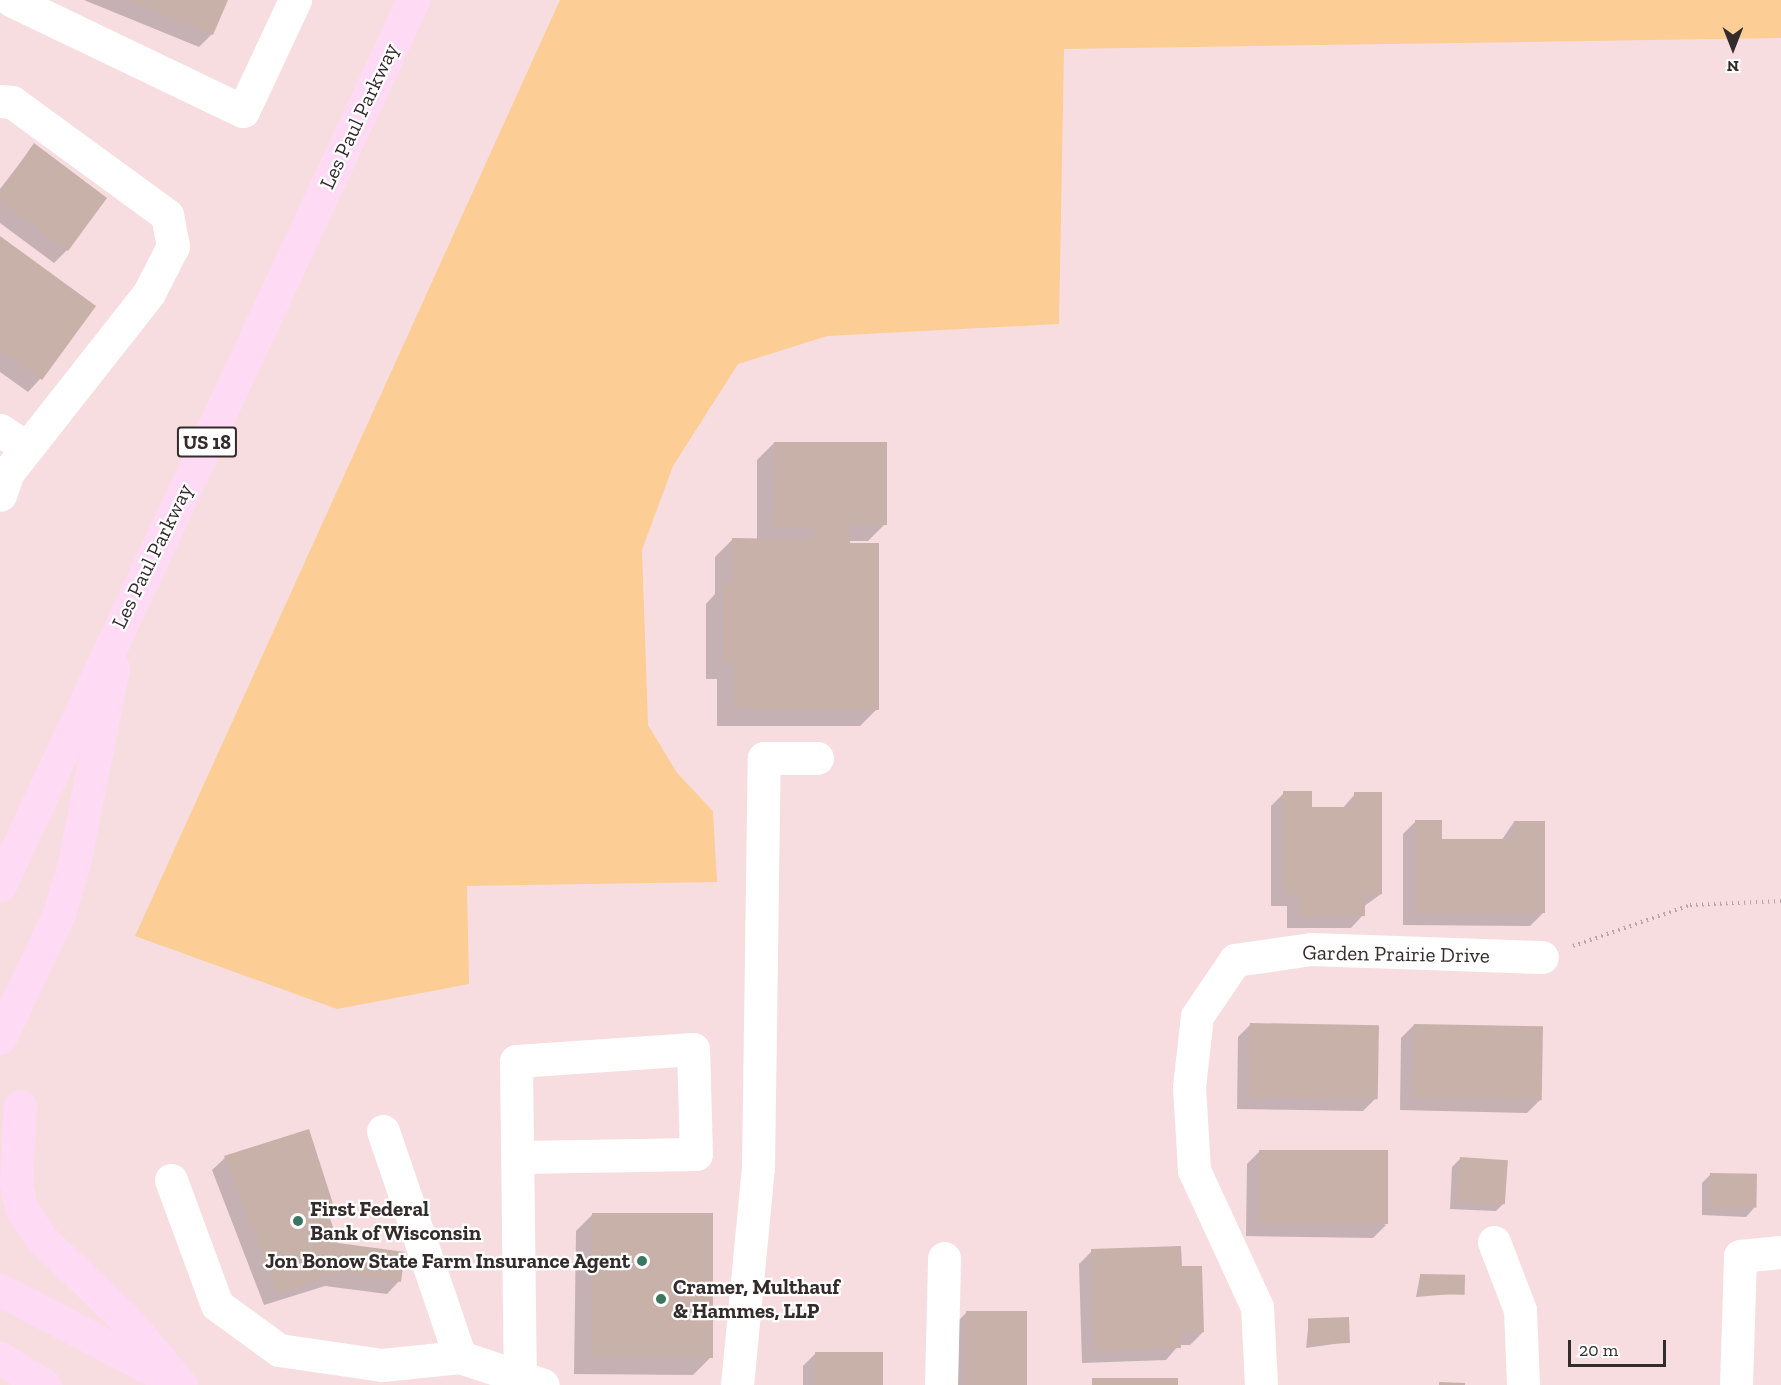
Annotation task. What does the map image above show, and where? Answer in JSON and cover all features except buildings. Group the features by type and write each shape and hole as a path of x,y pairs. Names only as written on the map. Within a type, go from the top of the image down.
{"main road":[{"name":"Les Paul Parkway","path":"0,885 124,613 413,0"},
{"path":"0,1038 59,913 74,863 124,613"},
{"path":"20,1106 16,1184 21,1208 42,1239 132,1326 182,1385"},
{"path":"0,1290 182,1385"},
{"path":"0,1358 44,1385"}],"street":[{"path":"16,1 243,111 295,0"},
{"path":"0,101 12,102 167,215 173,246 149,293 8,472 0,495"},
{"path":"0,430 27,448"},
{"path":"737,1385 758,1168 764,758 817,758"},
{"name":"Garden Prairie Drive","path":"1261,1385 1257,1307 1194,1170 1189,1087 1197,1016 1235,960 1311,949 1542,957"},
{"path":"171,1180 217,1305 279,1350 382,1365 460,1357 531,1381 520,1157 516,1061 693,1049 696,1154 520,1157"},
{"path":"383,1131 460,1357"},
{"path":"1494,1242 1520,1310 1523,1385"},
{"path":"1736,1385 1740,1257 1781,1252"},
{"path":"941,1385 944,1258"}],"path":[{"path":"1542,957 1690,905 1781,901"}],"shaded area":[{"path":"560,0 1781,0 1781,38 1064,49 1059,324 827,336 738,364 673,466 642,550 648,725 677,773 713,811 717,882 467,886 469,984 337,1009 135,936"}],"place":[{"name":"First Federal Bank of Wisconsin","path":"298,1221"},
{"name":"Jon Bonow State Farm Insurance Agent","path":"642,1261"},
{"name":"Cramer, Multhauf & Hammes, LLP","path":"661,1299"}]}
